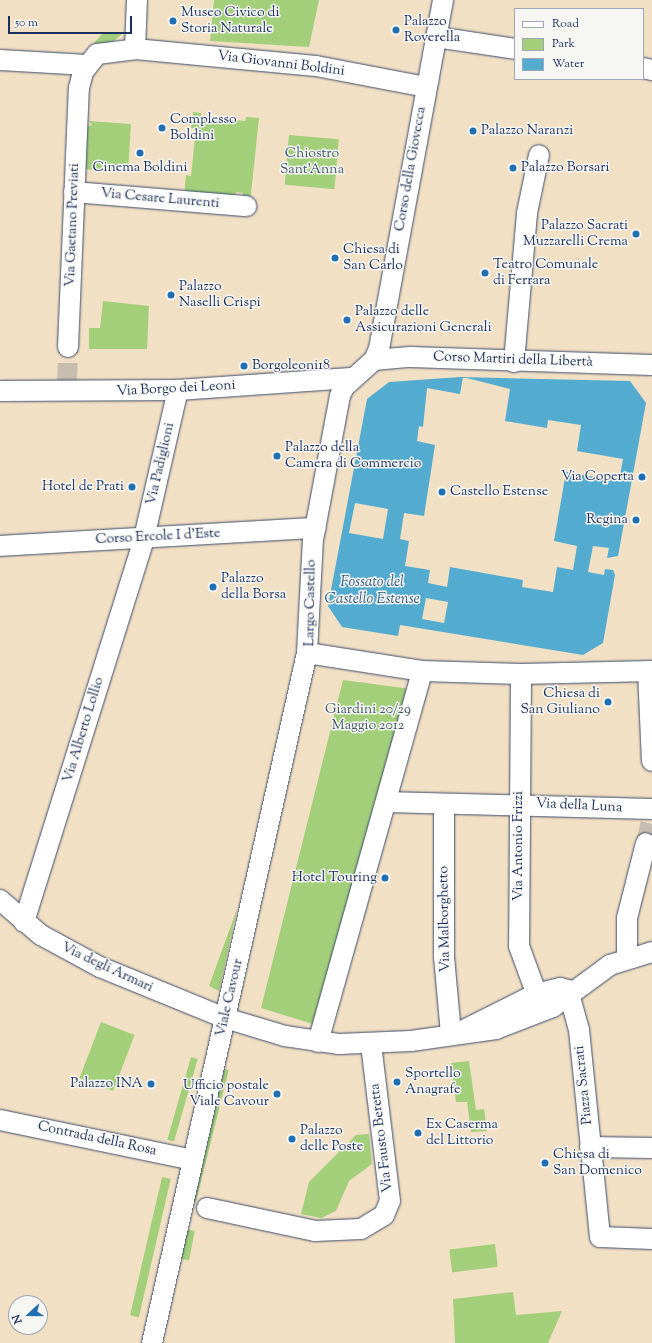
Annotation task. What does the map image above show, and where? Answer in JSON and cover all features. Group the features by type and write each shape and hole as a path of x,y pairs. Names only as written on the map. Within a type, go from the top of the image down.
{"street":[{"path":"135,49 137,0"},
{"name":"Corso della Giovecca","path":"374,360 385,327 426,87 444,0"},
{"path":"436,37 514,49"},
{"name":"Via Giovanni Boldini","path":"87,65 97,54 135,49 316,66 426,87"},
{"path":"0,60 87,65"},
{"name":"Via Gaetano Previati","path":"68,347 78,104 80,80 87,65"},
{"path":"514,362 527,213 539,155"},
{"name":"Via Cesare Laurenti","path":"74,192 246,206"},
{"name":"Corso Martiri della Libertà","path":"374,360 410,357 514,362 652,365"},
{"name":"Largo Castello","path":"374,360 351,378 340,396 315,528 307,653 422,671 521,674 590,674 650,671"},
{"name":"Via Borgo dei Leoni","path":"0,391 67,388 178,390 351,378"},
{"name":"Via Padiglioni","path":"144,538 178,390"},
{"name":"Corso Ercole I d'Este","path":"0,546 315,528"},
{"name":"Via Alberto Lollio","path":"24,922 144,538"},
{"name":"Viale Cavour","path":"152,1343 307,653"},
{"path":"318,1042 422,671"},
{"path":"650,671 652,761"},
{"name":"Via Antonio Frizzi","path":"521,674 518,803 519,946 541,1008"},
{"name":"Via della Luna","path":"386,802 444,804 518,803 652,809"},
{"name":"Via Malborghetto","path":"444,804 444,957 456,1033"},
{"path":"627,958 627,918 646,843"},
{"name":"Via degli Armari","path":"0,900 24,922 100,968 225,1018 318,1042 371,1044 456,1033 541,1008"},
{"path":"541,1008 564,988 572,996 594,976 627,958 652,952"},
{"name":"Piazza Sacrati","path":"572,996 578,1023 600,1237 652,1239"},
{"path":"541,1008 567,1012 578,1023"},
{"name":"Via Fausto Beretta","path":"207,1208 315,1231 361,1229 384,1215 390,1201 371,1044"},
{"name":"Contrada della Rosa","path":"0,1120 193,1160"},
{"path":"590,1147 652,1148"}],"green space":[{"path":"214,0 319,0 309,47 210,41"},
{"path":"103,33 122,34 111,43 93,44"},
{"path":"193,112 201,113 201,117 245,121 246,117 259,118 250,203 243,202 243,193 236,192 235,202 184,196 186,175 191,176 196,129 191,128"},
{"path":"89,121 131,124 128,172 82,169 86,127 92,125"},
{"name":"Chiostro Sant'Anna","path":"289,135 339,139 334,189 285,185"},
{"path":"103,301 149,306 147,349 89,349 89,328 100,328"},
{"name":"Giardini 20/29 Maggio 2012","path":"343,680 411,689 316,1025 261,1008"},
{"path":"237,909 219,991 209,986"},
{"path":"101,1022 135,1035 113,1091 79,1078"},
{"path":"191,1057 198,1059 174,1142 167,1140"},
{"path":"469,1061 476,1110 484,1109 487,1131 471,1132 467,1102 456,1102 451,1063"},
{"path":"221,1068 229,1070 196,1202 188,1200"},
{"path":"369,1134 372,1164 349,1181 336,1211 321,1218 301,1214 309,1182 356,1135"},
{"path":"162,1177 171,1179 139,1317 130,1315"},
{"path":"185,1229 195,1231 189,1260 179,1258"},
{"path":"495,1244 498,1267 452,1272 449,1250"},
{"path":"513,1292 516,1315 562,1311 548,1343 455,1343 453,1299"}],"water":[{"name":"Fossato del Castello Estense","path":"463,377 630,381 646,403 618,556 607,558 609,548 593,546 588,572 604,575 605,569 613,570 615,575 603,643 583,655 400,625 398,636 342,627 328,606 367,399 389,382","holes":["463,377 510,389 505,421 547,428 548,420 581,425 577,451 623,459 619,481 566,472 554,541 577,546 573,570 557,567 553,592 522,587 523,580 450,567 447,587 428,583 430,570 405,566 409,541 400,539 404,513 424,516 435,445 417,441 419,426 423,427 427,388 460,394","355,503 388,509 383,539 349,533","426,598 448,602 444,623 422,619"]}],"tunnel":[{"path":"67,383 68,347"},
{"path":"646,843 652,816"}],"place":[{"name":"Museo Civico di Storia Naturale","path":"173,21"},
{"name":"Palazzo Roverella","path":"396,30"},
{"name":"Complesso Boldini","path":"162,128"},
{"name":"Palazzo Naranzi","path":"473,131"},
{"name":"Cinema Boldini","path":"140,153"},
{"name":"Palazzo Borsari","path":"513,168"},
{"name":"Palazzo Sacrati Muzzarelli Crema","path":"636,234"},
{"name":"Chiesa di San Carlo","path":"335,258"},
{"name":"Teatro Comunale di Ferrara","path":"485,273"},
{"name":"Palazzo Naselli Crispi","path":"171,295"},
{"name":"Palazzo delle Assicurazioni Generali","path":"347,320"},
{"name":"Borgoleoni18","path":"244,366"},
{"name":"Palazzo della Camera di Commercio","path":"277,456"},
{"name":"Via Coperta","path":"642,477"},
{"name":"Hotel de Prati","path":"132,487"},
{"name":"Castello Estense","path":"442,492"},
{"name":"Regina","path":"636,520"},
{"name":"Palazzo della Borsa","path":"213,587"},
{"name":"Chiesa di San Giuliano","path":"608,702"},
{"name":"Hotel Touring","path":"385,878"},
{"name":"Sportello Anagrafe","path":"397,1082"},
{"name":"Palazzo INA","path":"151,1084"},
{"name":"Ufficio postale Viale Cavour","path":"277,1094"},
{"name":"Ex Caserma del Littorio","path":"418,1133"},
{"name":"Palazzo delle Poste","path":"292,1139"},
{"name":"Chiesa di San Domenico","path":"545,1163"}]}
